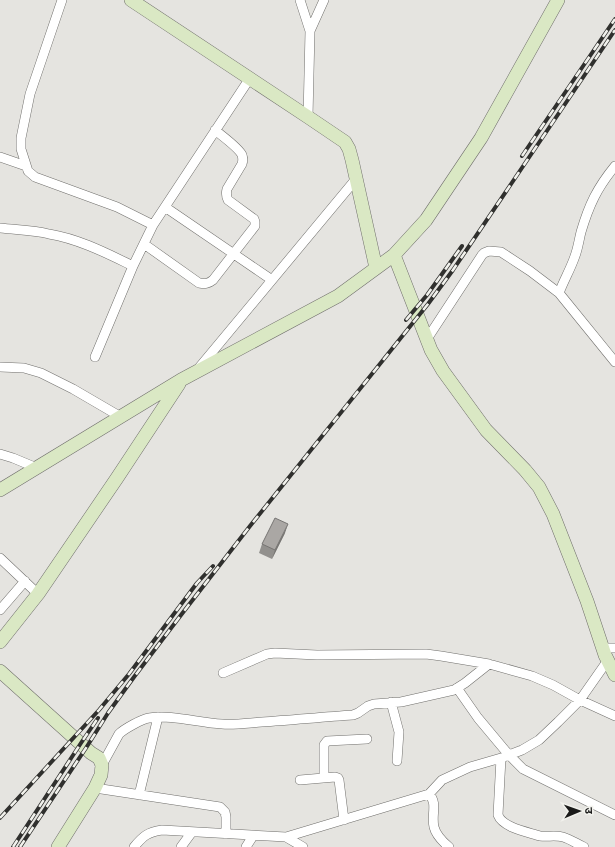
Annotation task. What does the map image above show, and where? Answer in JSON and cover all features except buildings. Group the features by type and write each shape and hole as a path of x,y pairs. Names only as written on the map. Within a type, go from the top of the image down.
{"street":[{"path":"62,0 30,94 25,116 21,138 21,149 28,172 35,177 117,207 154,225"},
{"path":"131,0 345,142 349,149 376,268"},
{"path":"300,0 310,31 308,117"},
{"path":"310,31 324,0"},
{"path":"0,490 181,380 338,296 394,255 426,220 482,138 558,0"},
{"path":"95,357 133,266 154,225 250,78"},
{"path":"144,244 199,283 204,284 213,280 255,226 254,219 226,197 227,189 243,160 239,151 215,130"},
{"path":"0,157 26,166"},
{"path":"559,293 578,247 593,199 615,166"},
{"path":"195,373 356,179"},
{"path":"165,207 272,280"},
{"path":"0,228 49,233 96,248 133,266"},
{"path":"427,339 482,255 489,251 501,252 530,271 559,293 615,361"},
{"path":"394,255 431,350 443,371 486,430 525,470 539,487 553,514 587,601 609,648 608,660 615,675"},
{"path":"0,367 24,368 41,373 74,389 121,417"},
{"path":"1,638 38,594 117,478 181,380"},
{"path":"0,454 37,468"},
{"path":"0,558 38,594"},
{"path":"0,610 25,581"},
{"path":"222,673 275,652 317,655 426,654 489,664 532,676 615,716"},
{"path":"134,847 148,834 162,830 286,837 429,794 442,780 470,767 522,750 539,740 580,700 608,660"},
{"path":"58,847 95,788 101,775 102,765 119,734 123,730 142,720 158,717 182,719 202,723 223,724 294,720 353,714 358,713 374,704 401,702 446,692 457,688 489,664"},
{"path":"0,671 98,758 102,765"},
{"path":"457,688 505,756 522,769 615,815"},
{"path":"391,702 399,732 397,761"},
{"path":"139,794 158,717"},
{"path":"324,778 324,745 327,741 367,739"},
{"path":"505,756 498,815 500,820 511,827 540,836 564,837 584,847"},
{"path":"300,780 338,778 340,780 344,820"},
{"path":"95,788 220,807 225,812 226,834"},
{"path":"429,794 433,798 434,826 443,842 449,847"},
{"path":"181,847 192,832"},
{"path":"246,847 253,836"},
{"path":"286,837 303,847"}],"railway":[{"path":"522,156 615,19"},
{"path":"20,847 108,713 134,677 250,526 428,304 453,270 615,30"},
{"path":"406,320 427,295 462,246"},
{"path":"0,818 99,710 129,674 197,583 213,566"},
{"path":"13,847 98,718"}]}
